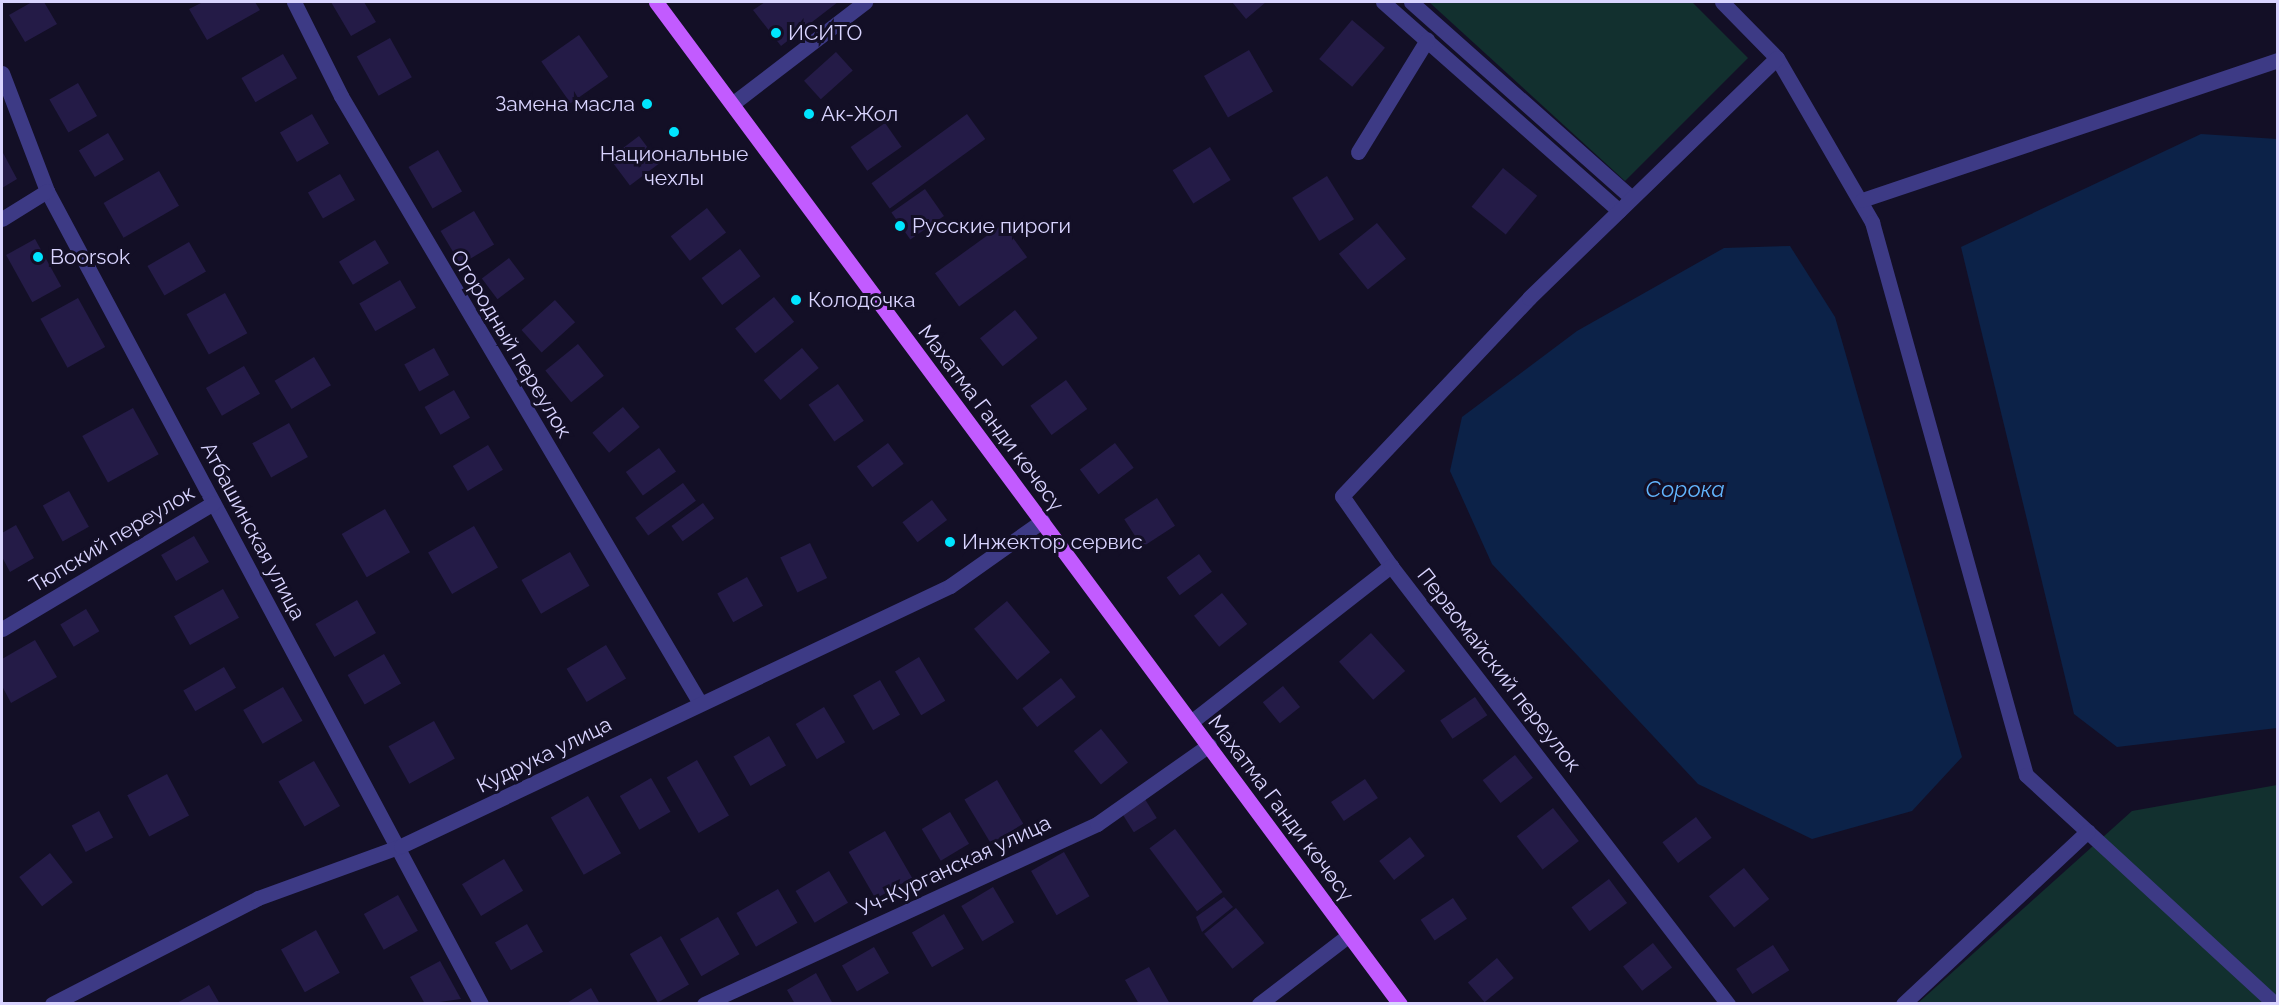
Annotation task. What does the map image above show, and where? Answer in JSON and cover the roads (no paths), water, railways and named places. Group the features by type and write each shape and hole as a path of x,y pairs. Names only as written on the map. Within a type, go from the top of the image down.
{"main road":[{"name":"Махатма Ганди көчөсү","path":"656,2 1400,1004"}],"street":[{"name":"Огородный переулок","path":"294,2 341,96 700,703"},
{"path":"732,104 865,2"},
{"path":"1383,2 1619,212"},
{"path":"1411,2 1632,198"},
{"path":"1722,2 1777,58 1863,200 2026,775 2275,1004"},
{"path":"1358,152 1426,40"},
{"path":"1391,566 1342,496 1529,297 1777,58"},
{"path":"1863,200 2277,60"},
{"name":"Атбашинская улица","path":"2,73 47,191 213,503 401,846 481,1004"},
{"path":"2,219 47,191"},
{"name":"Тюпский переулок","path":"2,629 213,503"},
{"name":"Кудрука улица","path":"52,1004 258,898 401,846 950,586 1042,521"},
{"name":"Первомайский переулок","path":"1191,723 1391,566 1728,1004"},
{"name":"Уч-Курганская улица","path":"704,1004 1097,824 1209,746"},
{"path":"1903,1004 2088,831"},
{"path":"1259,1004 1349,935"}],"water":[{"path":"2201,134 2277,139 2277,728 2117,747 2074,714 1961,247"},
{"name":"Сорока","path":"1790,246 1835,317 1962,757 1912,811 1812,839 1698,784 1492,564 1450,471 1462,417 1577,331 1724,248"}],"place":[{"name":"ИСИТО","path":"776,33"},
{"name":"Замена масла","path":"647,104"},
{"name":"Ак-Жол","path":"809,114"},
{"name":"Национальные чехлы","path":"674,132"},
{"name":"Русские пироги","path":"900,226"},
{"name":"Boorsok","path":"38,257"},
{"name":"Колодочка","path":"796,300"},
{"name":"Инжектор сервис","path":"950,542"}]}
